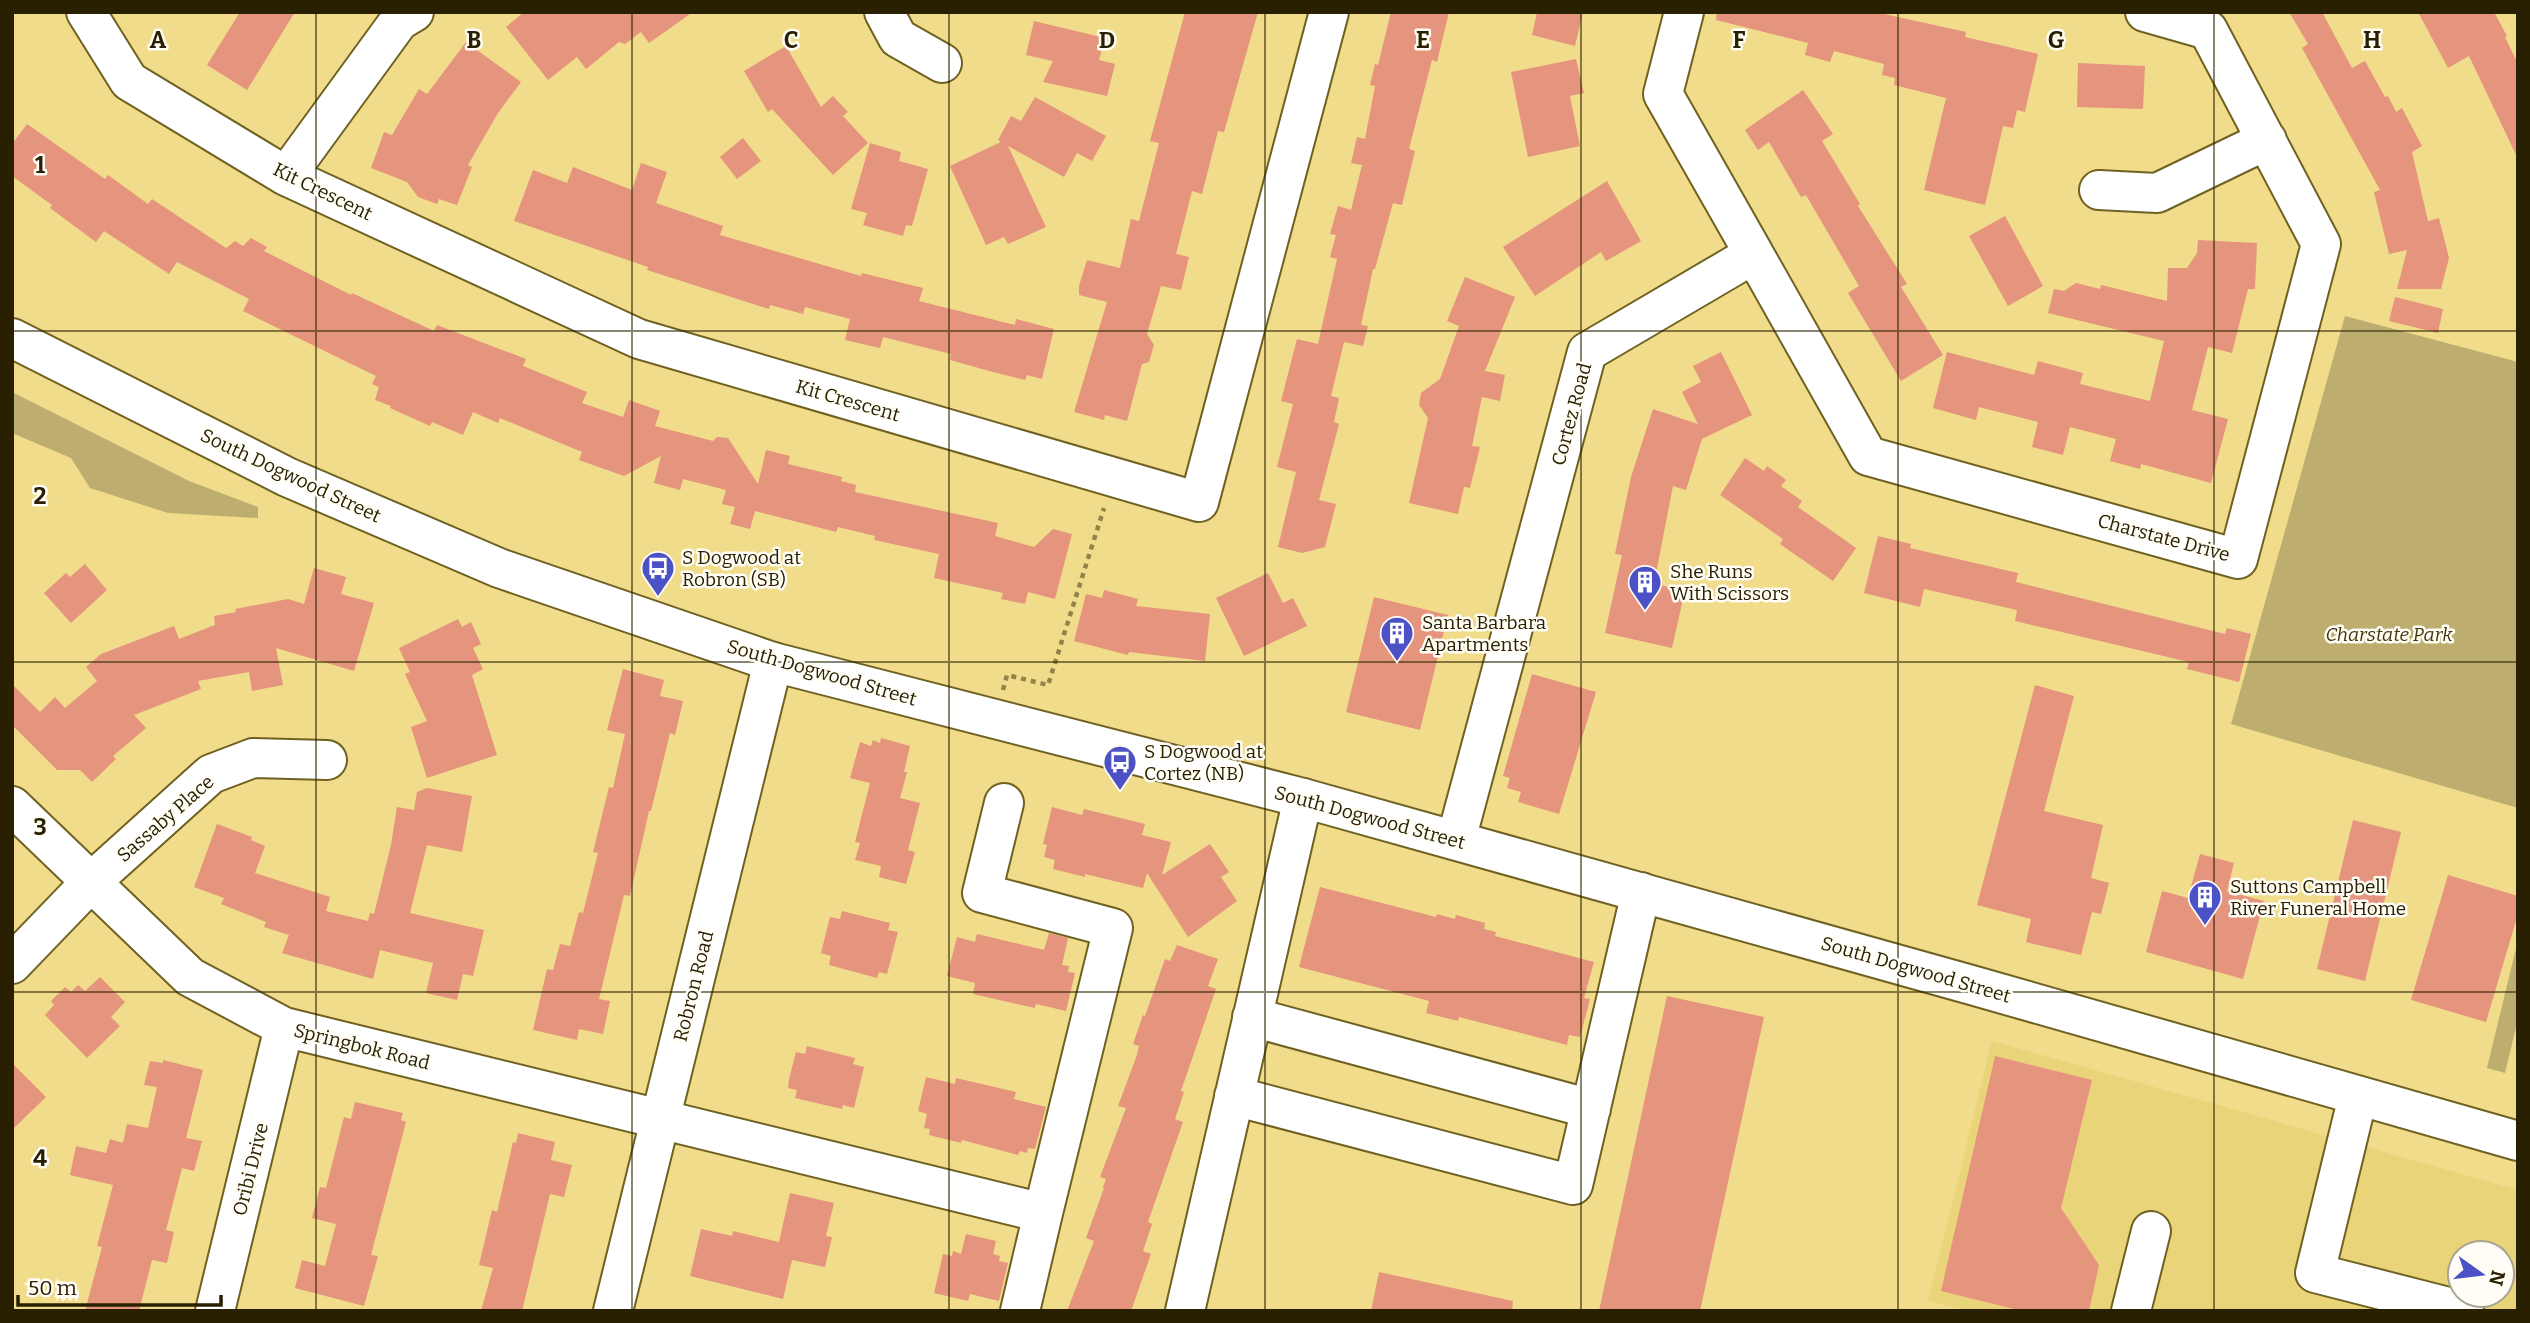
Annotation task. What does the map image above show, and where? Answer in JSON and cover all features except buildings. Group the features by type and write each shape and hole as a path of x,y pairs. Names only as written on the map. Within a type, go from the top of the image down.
{"street":[{"name":"Kit Crescent","path":"86,12 129,81 286,176 639,339 1199,502 1329,12"},
{"path":"286,176 399,21 414,12"},
{"path":"884,12 898,37 942,63"},
{"path":"1684,12 1663,94 1754,254"},
{"name":"Charstate Drive","path":"1754,254 1868,456 2238,559 2321,244 2208,30 2145,12"},
{"path":"2099,190 2157,193 2267,140"},
{"name":"Cortez Road","path":"1456,840 1587,352 1754,254"},
{"name":"South Dogwood Street","path":"12,338 287,477 499,568 773,662 1456,840 2518,1142"},
{"name":"Robron Road","path":"613,1311 773,662"},
{"name":"Sassaby Place","path":"12,964 91,882 211,774 254,758 327,760"},
{"path":"1185,1311 1303,798"},
{"path":"1004,803 982,893 1113,928 1020,1311"},
{"name":"Springbok Road","path":"12,806 190,977 284,1027 1044,1213"},
{"path":"1234,1096 1573,1185 1641,892"},
{"path":"1252,1017 1591,1109"},
{"name":"Oribi Drive","path":"215,1311 284,1027"},
{"path":"2358,1096 2315,1273 2464,1311"},
{"path":"2131,1311 2151,1231"}],"path":[{"path":"995,718 1007,675 1048,685 1113,477"}],"shaded area":[{"path":"1992,1041 2518,1190 2518,1311 1967,1311 1928,1301"}],"green space":[{"name":"Charstate Park","path":"2345,316 2518,362 2518,808 2231,724"},
{"path":"12,392 189,481 258,507 258,518 168,513 90,488 71,458 12,433"},
{"path":"2518,940 2518,1019 2505,1073 2487,1068"}],"place":[{"name":"S Dogwood at Robron (SB)","path":"658,598"},
{"name":"She Runs With Scissors","path":"1645,612"},
{"name":"Santa Barbara Apartments","path":"1397,663"},
{"name":"S Dogwood at Cortez (NB)","path":"1120,792"},
{"name":"Suttons Campbell River Funeral Home","path":"2205,927"}]}
